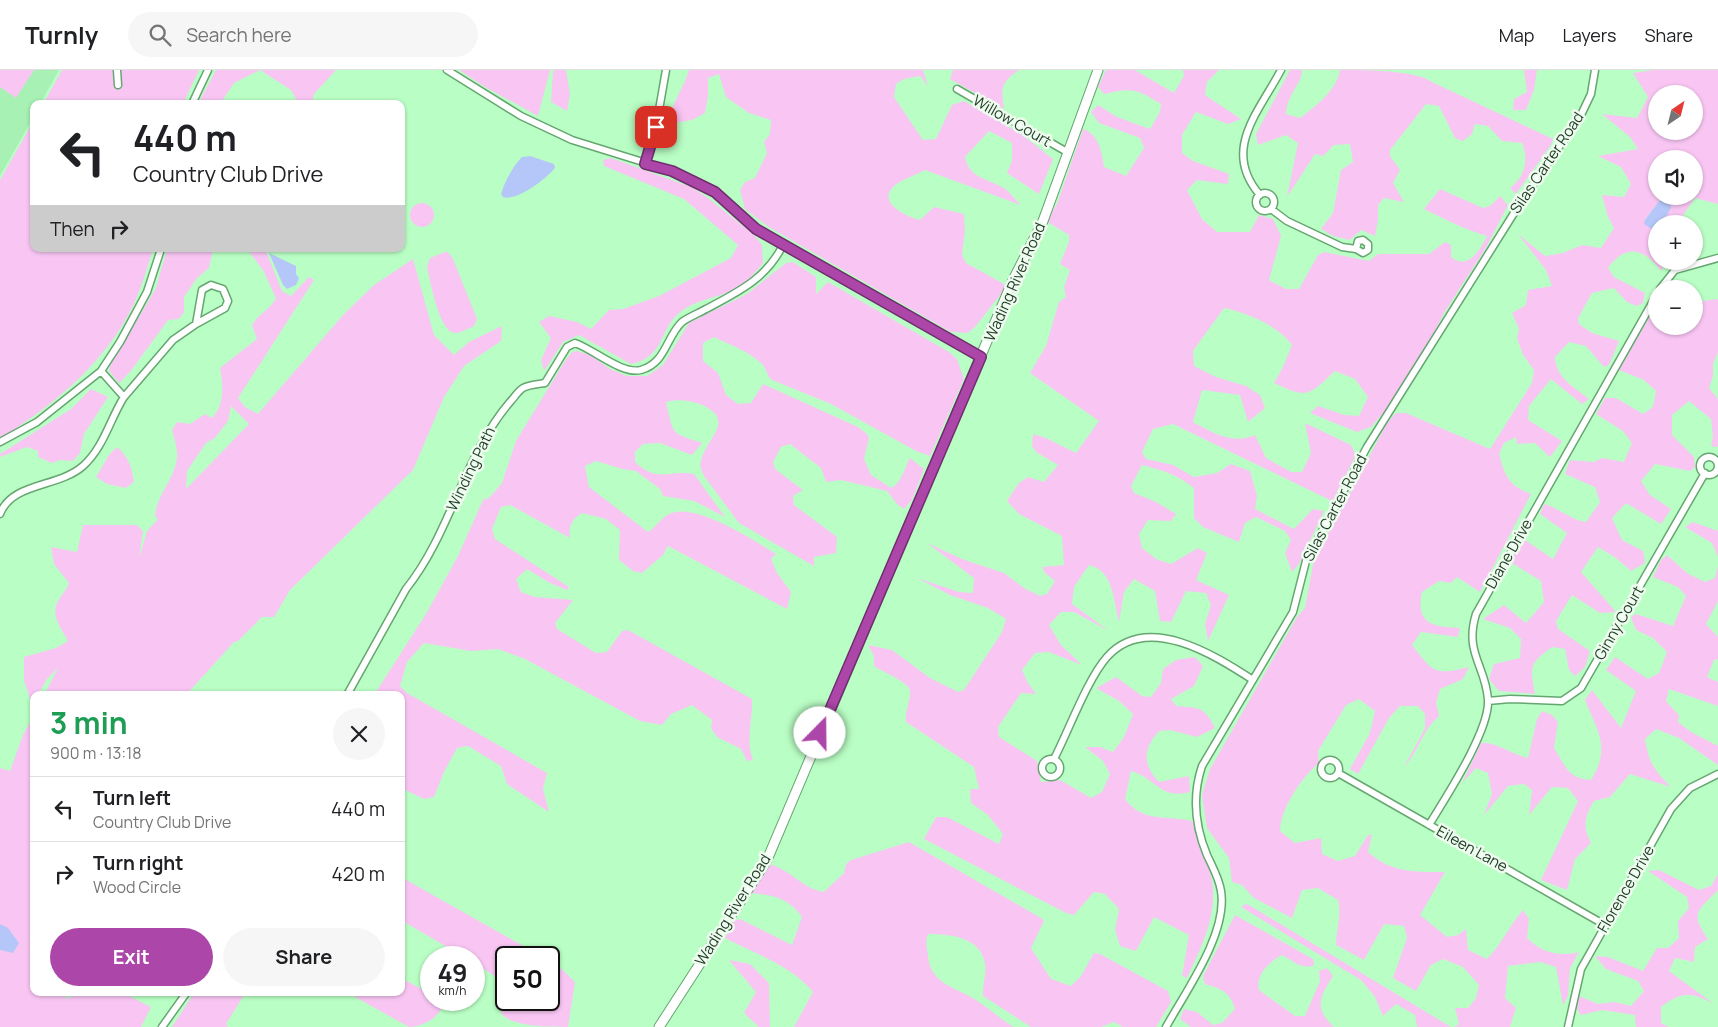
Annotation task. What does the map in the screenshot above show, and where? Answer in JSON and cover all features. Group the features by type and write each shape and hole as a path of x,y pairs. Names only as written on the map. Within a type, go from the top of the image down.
{"main road":[{"name":"Wading River Road","path":"660,1027 767,860 1013,280 1043,221 1098,70"}],"street":[{"path":"117,70 118,85"},
{"path":"194,100 208,70"},
{"path":"447,70 521,116 572,140 672,171 715,192 756,229 981,357"},
{"path":"645,164 656,127 666,70"},
{"path":"1260,195 1244,171 1243,142 1281,70"},
{"name":"Silas Carter Road","path":"1166,1027 1206,955 1220,912 1221,891 1197,823 1196,785 1205,761 1293,612 1306,561 1367,448 1514,213 1580,115 1593,89 1596,70"},
{"name":"Willow Court","path":"957,89 1067,152"},
{"path":"1268,194 1273,198 1274,203 1271,209 1264,211 1259,209 1256,200 1260,195 1268,194"},
{"path":"1271,209 1287,221 1342,247 1356,249"},
{"name":"Winding Path","path":"349,691 406,589 432,550 484,440 498,416 523,388 545,383 567,347 575,343 586,347 616,366 640,370 659,360 682,322 745,288 774,263 783,245"},
{"path":"0,442 37,422 101,371 120,342 147,292 160,252"},
{"path":"1667,280 1675,270 1718,258"},
{"path":"0,514 4,504 22,490 44,486 68,476 84,466 106,435 116,410 124,397 173,340 196,324 225,308 228,301 224,290 211,285 202,290 196,324"},
{"name":"Diane Drive","path":"1429,825 1476,742 1488,712 1484,680 1473,651 1472,632 1478,609 1648,310"},
{"path":"101,371 124,397"},
{"name":"Ginny Court","path":"1488,701 1510,699 1562,701 1581,688 1705,473"},
{"path":"1054,759 1098,668 1111,652 1122,644 1145,637 1166,637 1228,665 1253,680"},
{"name":"Eileen Lane","path":"1338,773 1605,925"},
{"name":"Florence Drive","path":"1568,1027 1578,977 1605,925 1676,801 1697,784 1718,774"},
{"path":"162,1027 184,996"}],"shaded area":[{"path":"0,70 59,70 42,100 30,100 30,123 0,176"},
{"path":"0,70 34,70 16,98 0,87"},
{"path":"62,70 199,70 185,100 45,100"},
{"path":"216,70 260,70 234,83 223,100 200,100"},
{"path":"260,70 336,70 314,94 313,100 297,100 291,90"},
{"path":"459,70 550,70 538,116 485,87"},
{"path":"553,70 566,70 570,94 567,111 551,102"},
{"path":"689,70 923,70 928,86 920,76 904,79 896,84 894,97 923,140 936,139 952,105 964,101 1021,134 1053,159 1039,194 1007,173 1012,161 1012,143 989,131 965,157 967,164 975,174 1006,190 1021,205 925,170 900,182 889,193 891,204 896,209 920,220 934,207 964,214 965,231 962,255 966,263 1004,284 1004,290 975,327 968,333 951,332 769,227 745,209 740,190 745,182 755,178 767,153 764,142 770,134 771,120 749,113 726,97 719,74 708,78 708,96 705,113 692,120 674,123 669,117"},
{"path":"953,70 1019,70 1003,86 1004,109 950,79"},
{"path":"1106,70 1135,70 1174,93 1184,76 1183,70 1219,70 1207,82 1205,95 1241,119 1228,124 1196,112 1182,135 1182,153 1193,161 1229,174 1228,184 1197,180 1187,190 1202,219 1217,232 1250,232 1259,215 1273,219 1281,236 1269,280 1286,289 1299,289 1318,255 1324,252 1369,261 1378,254 1429,254 1445,242 1451,245 1451,257 1457,261 1463,262 1473,257 1487,236 1424,209 1440,189 1483,208 1490,206 1500,196 1508,205 1486,248 1444,313 1408,384 1371,427 1357,432 1310,413 1318,406 1344,415 1359,416 1368,397 1355,379 1335,371 1319,386 1307,392 1301,393 1274,383 1292,345 1278,331 1261,321 1243,313 1224,308 1193,351 1194,366 1216,377 1246,386 1260,395 1265,408 1248,422 1240,395 1202,390 1193,422 1216,434 1231,438 1247,438 1255,435 1266,458 1291,472 1302,472 1311,453 1305,423 1351,445 1356,455 1334,498 1332,501 1173,424 1153,429 1142,452 1146,459 1173,465 1194,477 1217,473 1231,464 1250,471 1257,496 1255,509 1294,529 1313,509 1324,511 1299,564 1292,572 1285,553 1291,540 1285,531 1256,517 1245,523 1239,542 1203,527 1194,518 1194,488 1170,474 1142,465 1131,486 1134,493 1156,502 1176,514 1171,521 1148,520 1139,534 1142,548 1156,559 1171,564 1198,548 1207,553 1196,580 1229,595 1208,641 1205,624 1211,605 1206,593 1186,591 1171,622 1160,621 1155,591 1134,579 1124,592 1119,622 1108,580 1097,568 1089,565 1074,587 1072,604 1109,631 1074,612 1061,612 1049,625 1061,645 1082,665 1049,652 1035,653 1022,670 1036,694 1021,693 998,727 999,737 1037,761 1041,782 1060,780 1091,798 1102,792 1110,774 1103,761 1085,747 1100,747 1113,752 1124,737 1133,714 1119,701 1096,688 1116,677 1142,696 1151,697 1161,683 1163,669 1176,660 1195,657 1203,666 1194,686 1171,699 1176,706 1196,708 1204,712 1215,728 1197,737 1170,730 1159,731 1153,738 1147,751 1147,763 1159,782 1189,776 1190,792 1180,794 1165,791 1147,778 1131,771 1125,799 1132,807 1147,815 1192,821 1210,871 1213,887 1212,911 1206,934 1187,978 1182,976 1189,935 1154,917 1136,951 1120,946 1115,930 1119,909 1105,894 1094,892 1074,915 1066,913 924,839 936,817 947,817 999,844 1003,834 988,815 971,803 970,789 979,789 974,767 906,722 910,691 900,680 874,666 874,656 868,645 892,650 930,678 958,692 964,690 1002,632 1006,619 988,608 950,595 917,578 959,592 973,593 974,578 927,543 962,559 1004,573 1024,588 1040,596 1047,594 1055,581 1045,573 1042,567 1064,565 1062,536 1019,514 1007,501 1019,483 1028,477 1044,482 1058,465 1036,452 1032,446 1033,434 1046,438 1076,453 1099,421 1030,373 1046,346 1059,302 1066,297 1064,287 1070,270 1060,264 1069,242 1069,235 1047,220 1057,204 1083,129 1093,135 1099,145 1104,167 1126,176 1144,148 1140,138 1099,123 1091,112 1098,105 1117,117 1150,129 1160,112 1161,104 1140,92 1121,90 1104,94 1098,87"},
{"path":"1290,70 1302,70 1300,80 1289,100 1286,114 1300,118 1319,103 1330,91 1335,84 1340,70 1402,73 1424,78 1553,139 1551,145 1516,194 1510,188 1519,179 1524,168 1525,156 1522,143 1502,141 1488,126 1475,124 1472,134 1463,141 1455,138 1439,106 1426,104 1390,150 1390,156 1400,170 1393,183 1404,202 1384,198 1378,205 1375,236 1361,230 1350,240 1333,236 1321,229 1333,213 1341,170 1353,162 1350,144 1334,145 1323,156 1315,154 1287,197 1298,143 1286,135 1258,145 1256,134"},
{"path":"1524,70 1537,70 1534,90 1526,110 1513,110 1514,99 1527,92"},
{"path":"1653,70 1718,70 1718,204 1703,200 1703,150 1648,150 1648,205 1656,205 1645,220 1648,223 1648,257 1642,253 1628,252 1621,255 1608,268 1614,277 1645,293 1643,303 1637,306 1627,302 1614,288 1592,293 1578,318 1579,324 1592,333 1619,341 1609,365 1604,367 1586,346 1569,342 1555,357 1562,376 1589,399 1582,404 1551,379 1529,406 1528,420 1562,441 1550,457 1535,443 1517,444 1516,437 1504,443 1499,454 1506,474 1513,484 1531,494 1480,592 1457,577 1451,583 1439,581 1422,592 1421,611 1428,622 1434,625 1460,628 1458,637 1421,632 1412,645 1435,670 1448,671 1469,667 1463,679 1440,689 1436,703 1439,716 1433,721 1404,767 1425,728 1425,714 1418,706 1400,706 1389,718 1358,774 1350,769 1370,733 1375,711 1359,699 1346,705 1318,751 1319,763 1305,777 1293,794 1281,822 1280,831 1295,843 1321,838 1322,854 1338,861 1355,856 1368,835 1372,835 1368,852 1386,864 1404,870 1445,872 1420,915 1447,937 1458,935 1466,929 1468,950 1487,959 1523,910 1529,919 1527,938 1533,943 1545,950 1558,954 1579,952 1570,968 1568,996 1563,1005 1556,967 1540,962 1508,966 1505,998 1516,1008 1510,1027 1454,1027 1459,1024 1455,1008 1468,1008 1476,998 1479,985 1463,967 1443,959 1431,965 1416,991 1393,978 1407,938 1404,926 1384,924 1364,960 1336,945 1339,912 1338,900 1318,888 1302,890 1292,918 1254,898 1242,885 1232,882 1229,858 1207,828 1202,795 1210,769 1297,617 1305,608 1314,560 1387,423 1396,413 1406,413 1490,449 1532,383 1534,370 1523,355 1517,338 1519,329 1512,313 1526,305 1528,290 1552,286 1546,270 1518,234 1545,256 1563,253 1582,245 1601,248 1614,228 1608,217 1602,195 1624,197 1631,184 1621,167 1598,156 1638,149 1630,137 1602,114 1637,118 1648,97 1633,73"},
{"path":"30,127 30,252 152,252 142,284 129,313 116,335 100,356 43,410 0,438 0,180"},
{"path":"611,158 691,187 708,198 754,235 762,245 763,263 749,279 736,289 697,302 679,313 667,328 656,350 642,361 631,364 579,335 563,342 544,371 541,360 551,338 539,322 549,316 577,322 591,329 609,310 623,309 659,296 731,258 738,245 684,199 604,166 603,160"},
{"path":"422,203 427,204 433,210 433,220 427,226 422,227 417,226 411,220 410,215 411,210 417,204"},
{"path":"1671,205 1690,205 1683,215 1667,215"},
{"path":"166,252 212,252 209,268 197,278 184,297 184,312 179,319 168,320 130,372 119,383 109,371 110,366 156,288"},
{"path":"249,252 266,252 282,291 291,296 309,277 314,280 238,398 245,407 258,414 343,315 374,285 413,259 434,335 454,355 469,342 502,326 501,341 464,366 444,397 413,470 290,590 274,617 262,617 238,641 234,642 190,691 46,691 58,668 47,679 40,691 30,691 30,698 24,681 24,657 56,648 68,641 55,613 57,603 69,583 54,564 51,547 77,552 83,525 137,525 143,531 139,559 147,531 158,519 155,516 156,508 176,465 177,451 172,430 177,422 190,424 205,414 212,418 216,413 222,394 220,368 257,339 252,325 271,306 276,298 263,270","holes":["231,406 249,424 186,489 187,471 206,443 215,438 228,421"]},
{"path":"448,252 453,259 477,319 474,326 458,333 450,331 440,316 427,267 430,258"},
{"path":"793,262 816,277 816,294 828,282 949,352 957,359 964,379 930,456 916,451 831,404 772,380 763,365 756,359 714,337 703,343 703,361 718,373 726,395 738,404 751,403 763,384 858,427 869,438 864,459 871,475 891,488 900,479 910,458 924,469 912,500 904,509 897,504 887,491 841,480 826,482 821,468 790,444 781,447 773,462 775,469 803,490 793,496 794,505 837,537 836,553 814,557 814,566 739,523 704,476 700,463 717,430 717,416 700,404 678,400 666,402 672,427 678,434 702,443 692,455 660,443 643,444 635,452 635,462 643,469 657,474 694,474 725,517 694,501 663,496 660,489 636,471 596,461 585,466 589,487 648,532 669,514 680,511 693,513 724,524 776,554 771,559 777,573 791,592 787,609 668,546 663,555 642,573 633,571 619,560 620,530 606,519 582,513 572,523 570,538 510,505 501,507 492,529 495,539 569,587 567,590 550,583 527,569 516,579 521,592 535,597 573,600 555,623 557,629 596,653 607,652 622,631 628,630 752,699 749,737 753,760 747,761 741,749 717,737 711,728 712,720 692,705 671,714 662,725 640,721 525,659 498,649 471,651 424,643 407,662 400,686 405,691 377,691 426,614 458,556 483,500 489,498 502,483 516,441 572,352 577,351 590,355 610,369 627,376 647,376 663,365 689,323 747,294 786,263"},
{"path":"1718,299 1718,352 1713,364 1713,376 1709,388 1718,399 1718,447 1711,446 1713,436 1711,419 1689,401 1672,415 1672,435 1694,457 1695,467 1690,471 1655,464 1641,481 1650,495 1671,509 1661,524 1626,503 1612,518 1622,540 1643,551 1645,563 1631,571 1616,558 1598,547 1581,572 1616,612 1600,613 1572,595 1556,621 1558,629 1590,651 1585,667 1575,676 1569,670 1565,649 1552,647 1533,666 1532,677 1535,694 1499,691 1489,679 1494,664 1520,658 1521,639 1510,628 1483,619 1504,605 1526,623 1544,602 1541,581 1510,562 1520,544 1525,540 1553,559 1567,533 1540,514 1544,504 1575,519 1586,522 1600,502 1595,487 1565,474 1570,460 1594,462 1602,458 1624,462 1632,443 1623,431 1596,414 1605,398 1616,398 1643,414 1653,407 1656,391 1644,380 1619,370 1648,319 1648,335 1703,335 1703,301"},
{"path":"91,389 108,397 84,434 80,453 73,461 60,460 52,463 38,457 38,451 27,447 0,457 0,454 71,409"},
{"path":"117,447 127,458 132,471 134,482 126,488 107,484 96,477 109,455"},
{"path":"1693,522 1718,531 1718,557 1712,543 1685,527"},
{"path":"1667,555 1687,573 1705,582 1715,578 1718,566 1718,601 1706,624 1718,637 1718,659 1714,660 1707,677 1718,682 1718,706 1669,689 1666,701 1679,715 1678,722 1691,732 1718,746 1718,765 1679,738 1656,729 1645,739 1648,754 1656,771 1671,787 1630,774 1610,797 1594,801 1588,812 1586,822 1586,832 1591,843 1575,859 1567,890 1541,880 1578,801 1568,788 1552,787 1529,815 1532,790 1524,784 1508,786 1484,815 1492,794 1488,773 1476,768 1462,783 1481,743 1492,744 1528,758 1537,719 1542,711 1552,715 1558,722 1554,748 1564,765 1577,777 1591,780 1597,769 1601,749 1598,731 1585,700 1592,690 1621,728 1636,691 1606,670 1615,657 1648,679 1659,673 1667,652 1653,638 1636,630 1631,617 1636,614 1673,626 1686,596 1678,587 1653,577 1661,560"},
{"path":"405,691 547,773 543,789 549,812 507,784 501,766 468,746 457,748 444,772 434,797 424,799 405,790"},
{"path":"30,722 30,996 68,996 64,999 74,996 129,996 151,1007 141,1027 0,1027 0,768 10,771 23,735"},
{"path":"909,842 1041,918 1044,921 1031,948 1051,979 1071,986 1081,976 1094,953 1100,954 1168,991 1171,1002 1156,1027 1123,1027 1114,1022 1101,1027 1031,1027 983,996 985,964 978,948 955,936 928,934 926,945 930,966 939,979 976,1000 1014,1027 794,1027 813,992 784,967 725,938 733,921 740,919 792,945 802,917 792,906 780,899 751,893 768,864 776,866 809,887 824,892 844,873 846,864 851,860"},
{"path":"1659,870 1699,890 1711,886 1718,874 1718,890 1698,912 1699,923 1708,939 1695,947 1694,962 1675,958 1669,971 1714,1004 1693,995 1675,998 1661,1007 1661,1023 1669,1027 1636,1027 1635,1015 1602,1010 1581,1015 1577,1009 1579,996 1598,1004 1615,1002 1631,1006 1644,991 1638,981 1606,969 1595,956 1608,957 1643,971 1657,948 1668,948 1679,938 1678,921 1689,908 1687,897 1648,871"},
{"path":"405,879 523,946 495,946 495,976 485,970 485,946 445,946 405,922"},
{"path":"1245,904 1451,1027 1417,1027 1415,1015 1396,1004 1383,1016 1375,997 1361,980 1241,907"},
{"path":"1235,915 1313,959 1314,965 1309,967 1299,965 1282,955 1264,969 1259,979 1259,990 1295,1016 1305,1016 1320,981 1319,971 1327,968 1333,976 1322,996 1321,1008 1327,1020 1334,1027 1191,1027 1180,1019 1184,1009 1197,1012 1213,1025 1222,1023 1235,1009 1228,995 1205,984 1203,976"},
{"path":"729,960 750,964 769,983 770,1027 759,1027 744,1013 756,992"},
{"path":"560,968 575,982 568,1027 521,1024 506,1018 501,1013 502,1011 560,1011"},
{"path":"405,980 420,988 420,1011 440,1011 432,1020 409,1027 353,996 405,996"},
{"path":"192,996 243,996 226,1024 228,1027 172,1027"}],"water":[{"path":"530,156 554,164 555,168 545,178 523,193 509,198 503,197 501,194 512,169 522,157"},
{"path":"1656,205 1671,205 1667,215 1649,215"},
{"path":"1648,216 1648,227 1644,224"},
{"path":"269,253 296,266 296,274 299,278 296,285 287,289 283,285"},
{"path":"0,924 8,928 19,943 13,953 0,950"}],"route":[{"path":"656,127 645,164 672,171 715,192 756,229 981,357 820,733"}]}
